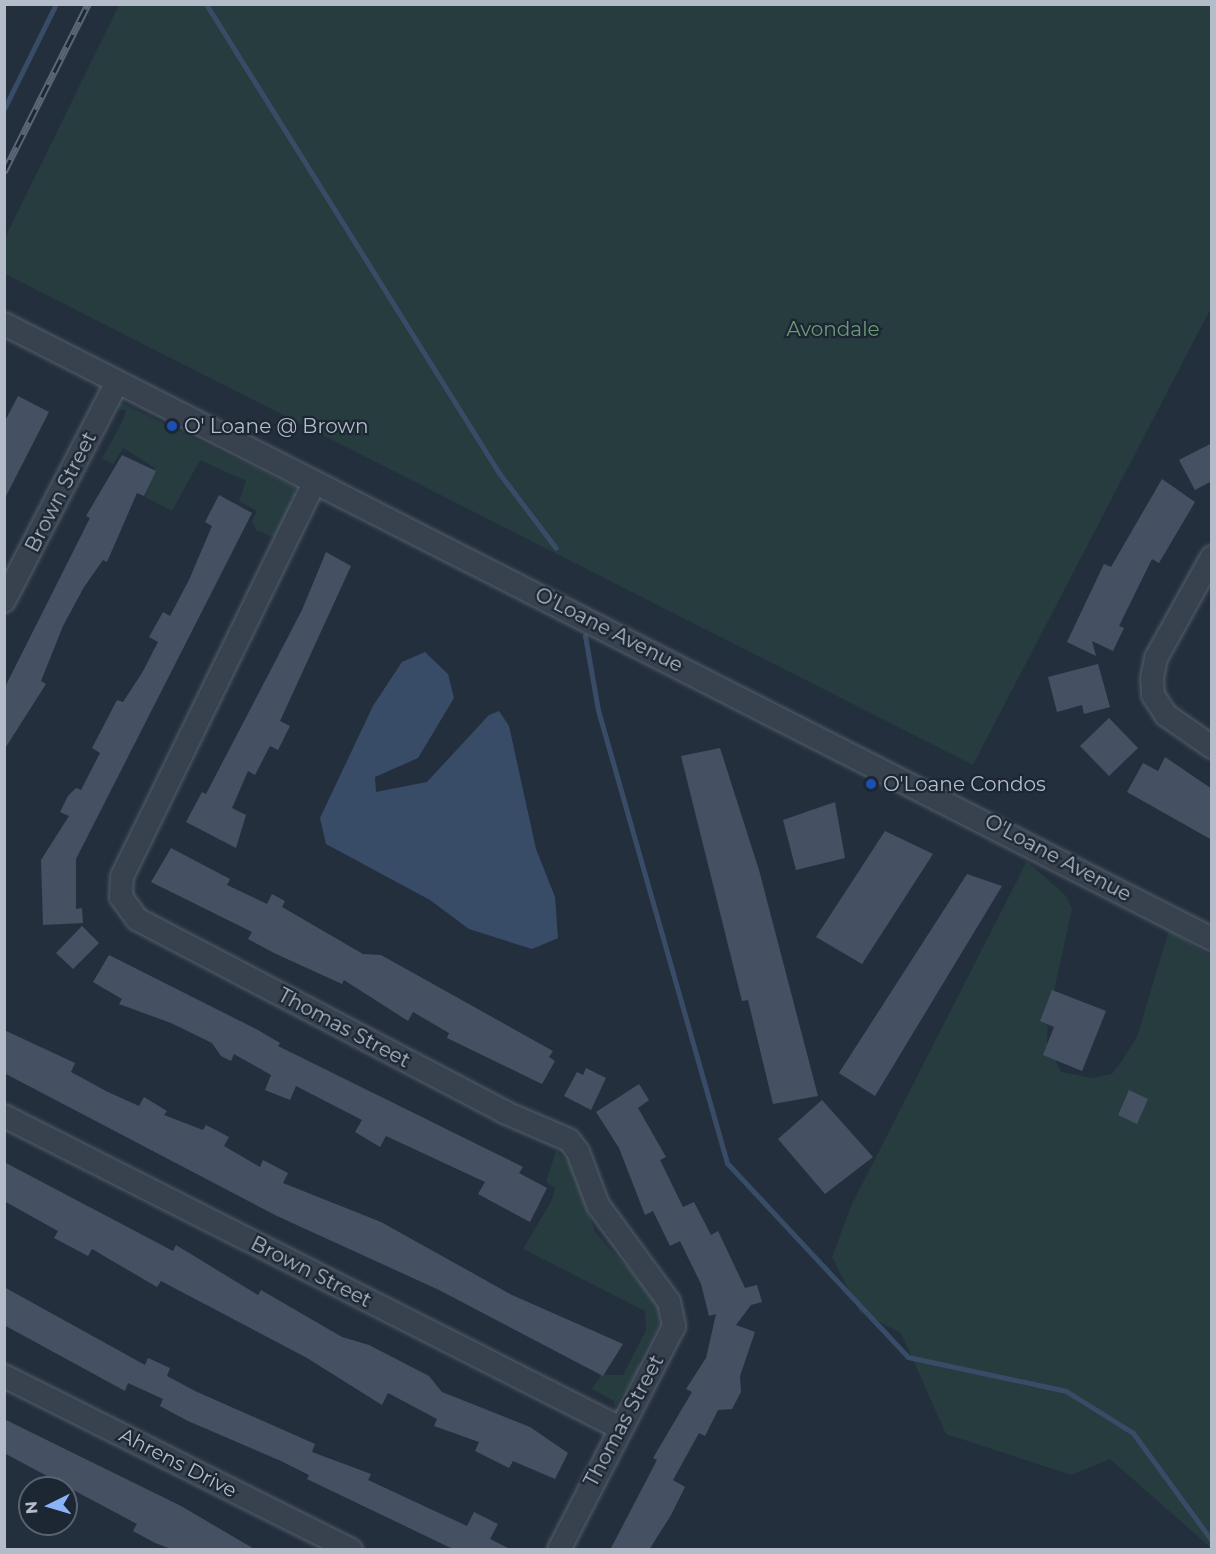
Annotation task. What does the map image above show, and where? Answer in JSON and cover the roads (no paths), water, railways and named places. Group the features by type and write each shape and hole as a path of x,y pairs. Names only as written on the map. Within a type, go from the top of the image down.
{"street":[{"name":"O'Loane Avenue","path":"4,324 1212,939"},
{"name":"Brown Street","path":"4,601 117,382"},
{"name":"Thomas Street","path":"314,483 122,877 122,901 137,919 504,1112 569,1140 612,1231 662,1292 672,1313 674,1326 618,1427 559,1550"},
{"path":"1212,557 1156,658 1152,679 1154,695 1166,715 1212,747"},
{"name":"Brown Street","path":"4,1116 618,1427"},
{"name":"Ahrens Drive","path":"4,1376 351,1550"}],"water":[{"path":"425,652 448,674 454,698 418,758 375,777 376,792 427,782 489,715 499,711 509,726 536,849 555,897 558,938 532,949 469,929 430,900 326,844 320,818 373,706 402,662"}],"waterway":[{"path":"4,109 56,4"},
{"path":"206,4 499,473 556,548"},
{"path":"585,636 598,710 727,1163 908,1357 1066,1391 1133,1433 1212,1541"}],"railway":[{"path":"4,172 88,4"}],"place":[{"name":"O' Loane @ Brown","path":"172,426"},
{"name":"O'Loane Condos","path":"871,784"}],"park label":[{"name":"Avondale","path":"833,329"}]}
